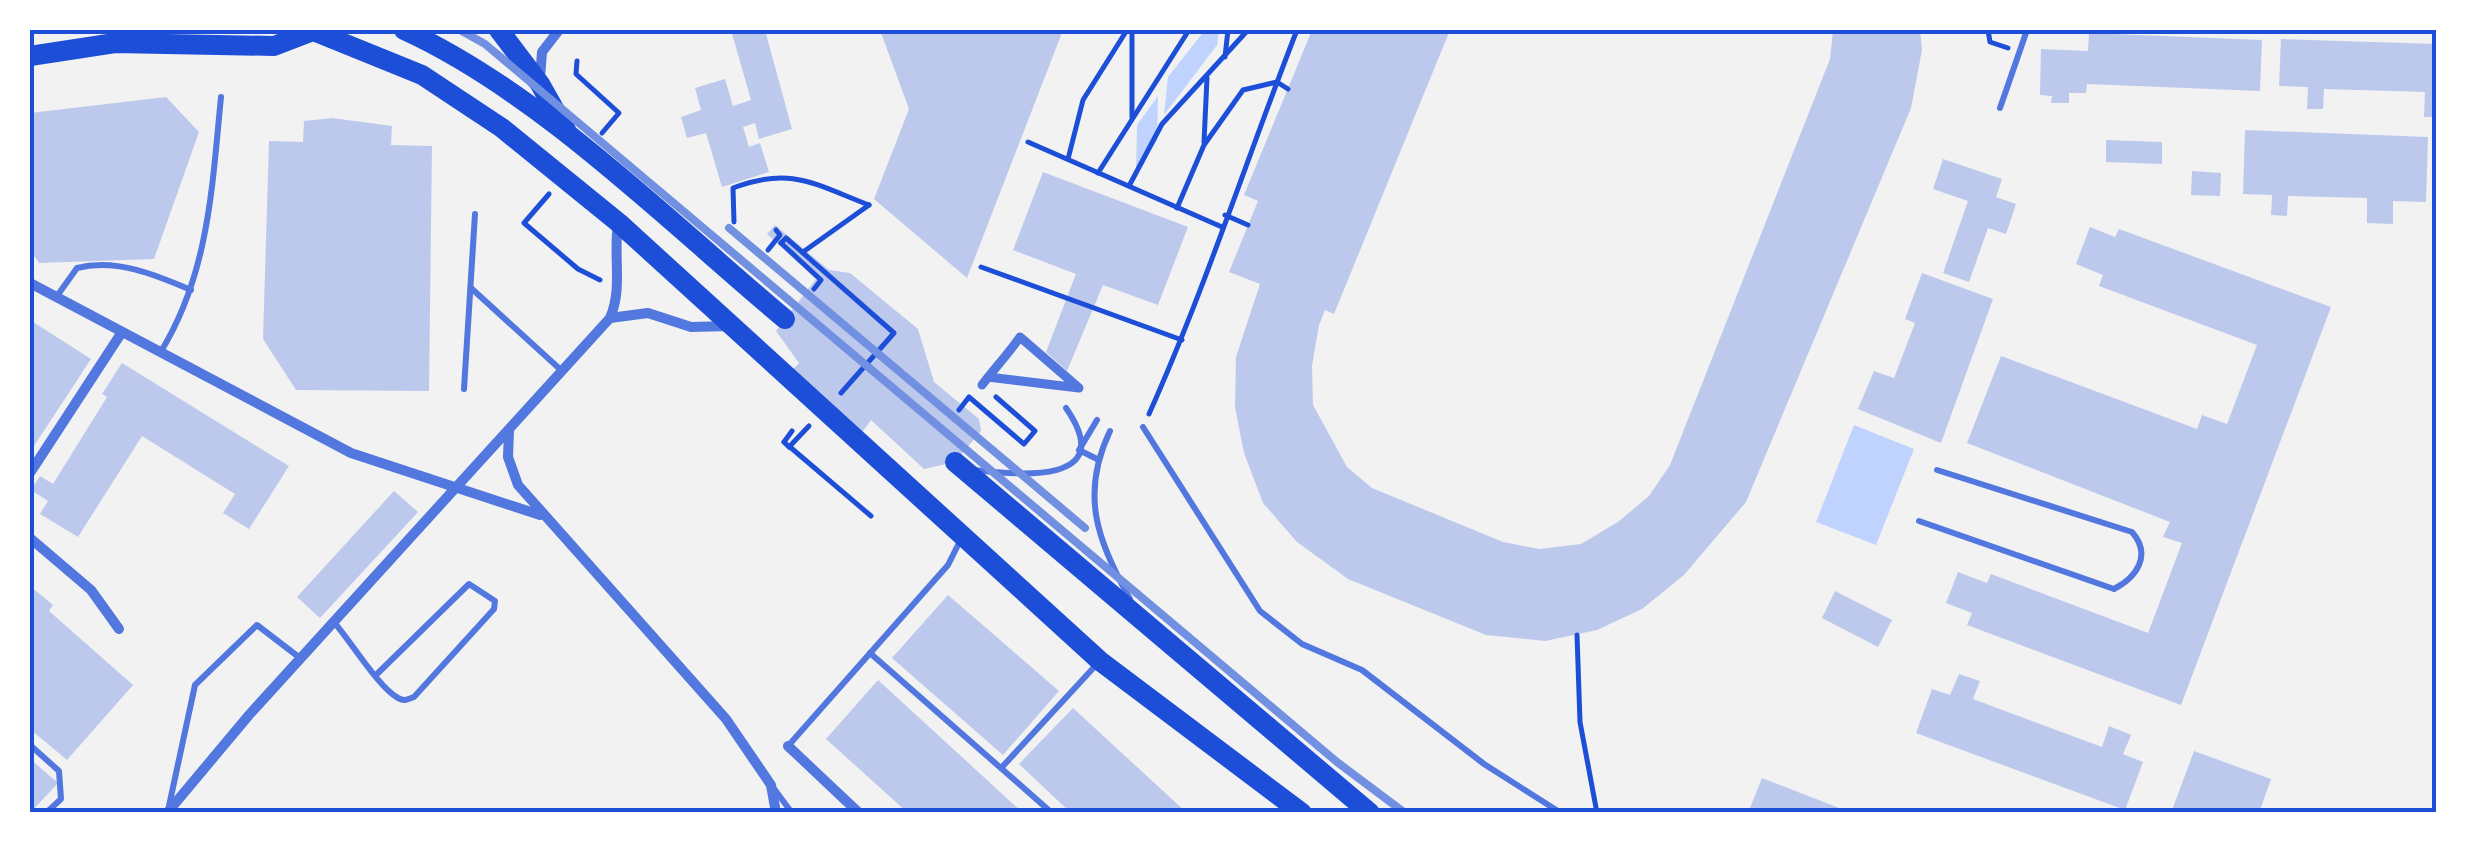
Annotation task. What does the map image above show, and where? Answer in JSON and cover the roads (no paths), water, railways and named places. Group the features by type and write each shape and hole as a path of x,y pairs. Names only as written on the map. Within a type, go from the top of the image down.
{"highway":[{"path":"30,56 115,43 274,46 312,30 394,62 459,97 619,223 1100,662 1302,813"},
{"path":"404,30 483,72 572,140 785,319"},
{"path":"499,30 540,84 572,140"},
{"path":"958,465 1370,813"}],"street":[{"path":"540,84 542,52 559,30"},
{"path":"167,813 300,658 610,318 617,302 614,255 619,223"},
{"path":"30,283 351,454 540,514"},
{"path":"610,318 648,313 691,327 732,326"},
{"path":"30,473 122,332"},
{"path":"1020,337 1079,388 1024,381 985,381 1020,337"},
{"path":"509,429 508,457 518,485 726,719 772,786 776,813"},
{"path":"33,545 90,590 119,629"},
{"path":"788,746 859,813"}],"lane":[{"path":"2000,108 2027,30"},
{"path":"160,353 182,317 205,249 221,97"},
{"path":"464,389 475,214"},
{"path":"56,297 77,268 90,264 143,270 192,290"},
{"path":"470,288 562,371"},
{"path":"1066,408 1079,433 1079,450"},
{"path":"958,465 1042,477 1064,468 1098,420"},
{"path":"1143,427 1260,611 1273,623 1302,644 1362,670 1484,764 1562,813"},
{"path":"1110,431 1096,460 1093,477 1096,522 1112,568 1140,617"},
{"path":"1079,450 1096,460"},
{"path":"1920,521 2114,589 2139,569 2142,556 2132,532 1937,470"},
{"path":"788,746 948,565 962,538"},
{"path":"333,622 377,674 398,698 414,697 494,609 495,601 469,584 377,674"},
{"path":"167,813 195,685 257,625 300,658"},
{"path":"870,653 1052,813"},
{"path":"1002,766 1100,662"},
{"path":"30,745 59,771 61,799 46,813"},
{"path":"772,786 792,813"}],"water":[{"path":"1205,30 1219,30 1217,45 1164,115 1168,77"},
{"path":"1158,96 1157,140 1136,171 1137,125"},
{"path":"1854,425 1914,449 1876,545 1816,522"}],"railway":[{"path":"460,30 485,44 1337,762 1405,813"},
{"path":"729,228 1085,528"}]}
